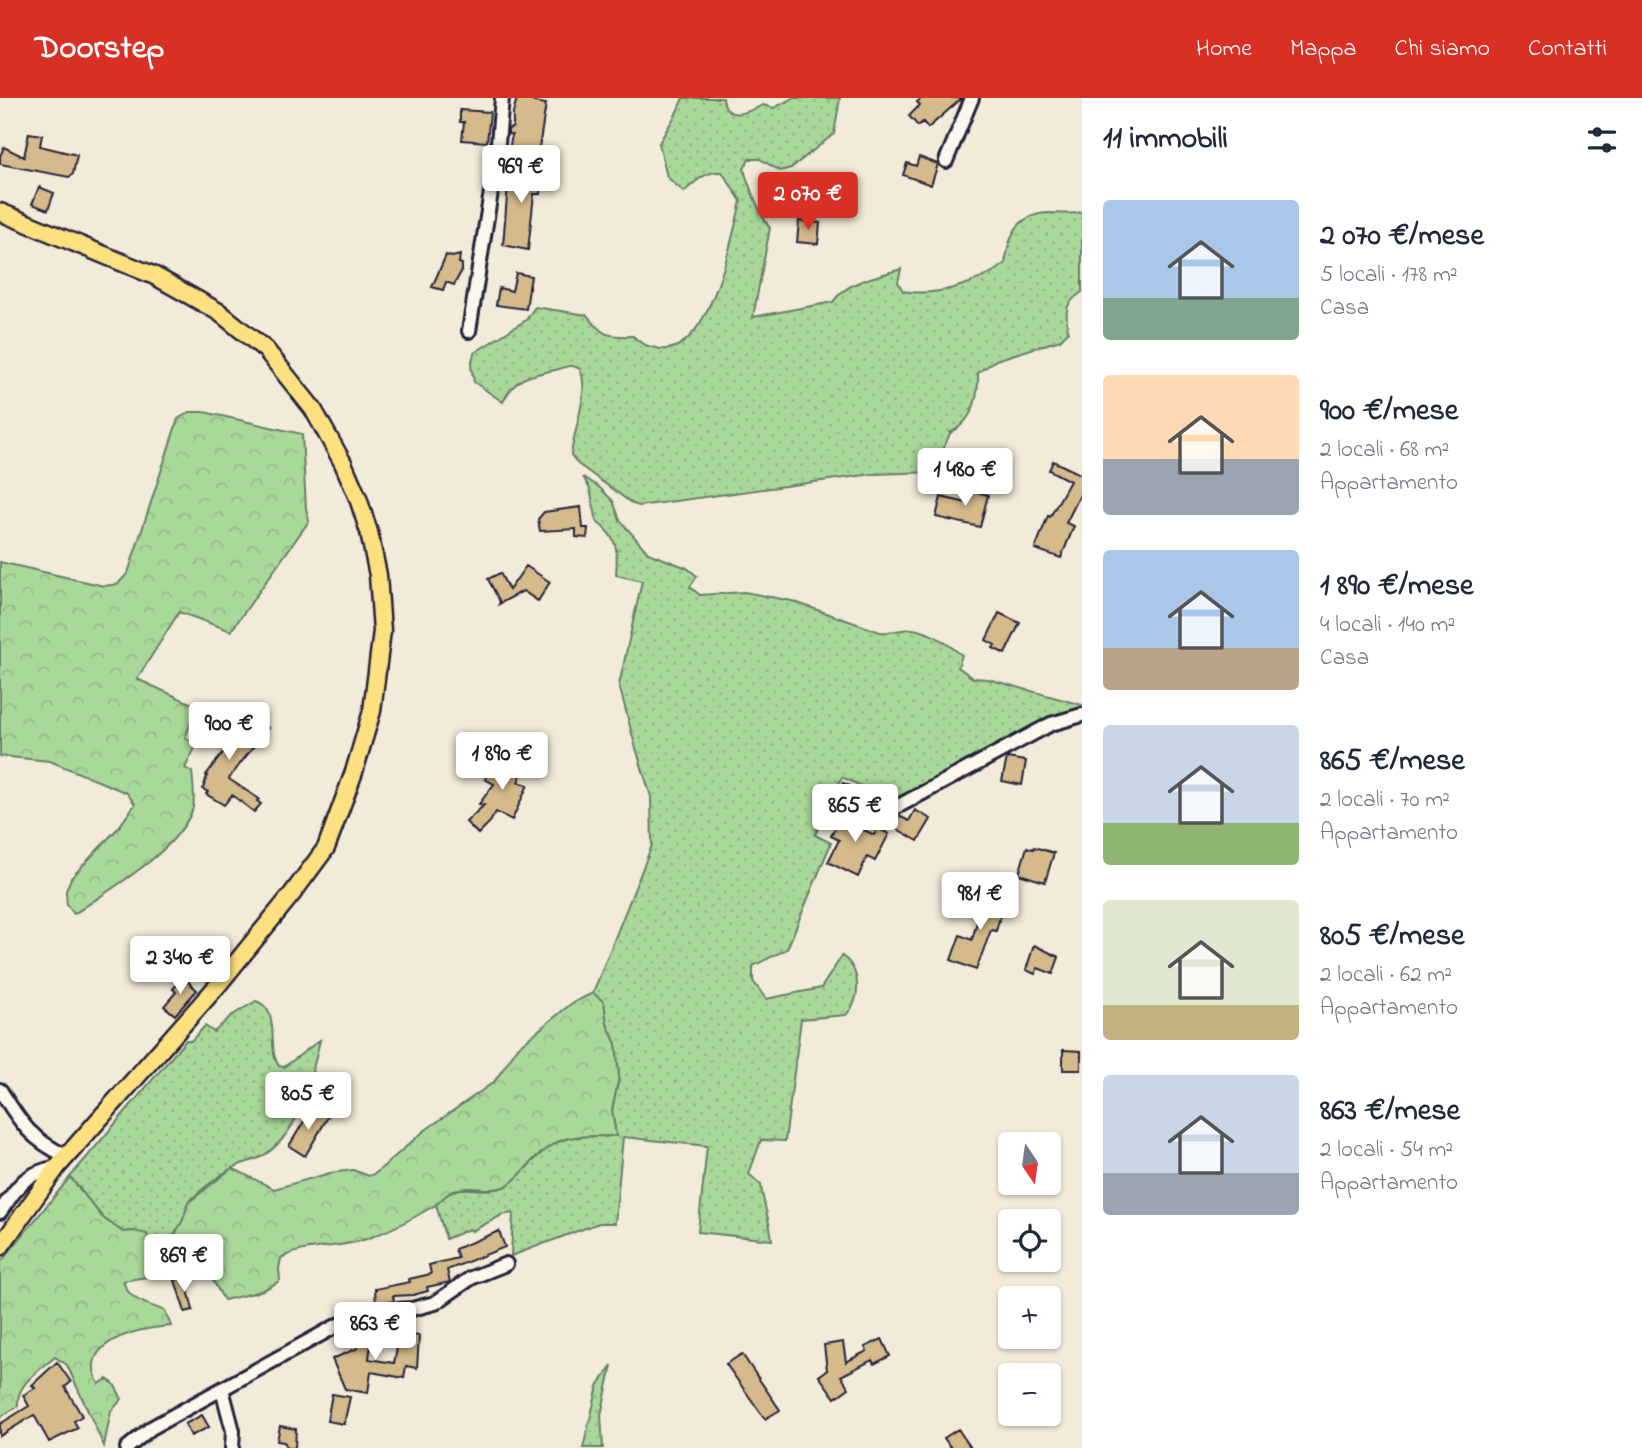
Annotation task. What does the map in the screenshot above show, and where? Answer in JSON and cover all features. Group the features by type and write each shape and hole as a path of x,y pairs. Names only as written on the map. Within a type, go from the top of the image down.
{"main road":[{"path":"0,212 155,276 219,312 266,350 313,409 343,463 358,498 369,532 377,575 382,631 372,711 354,772 326,848 218,985 61,1162 0,1247"}],"street":[{"path":"470,331 497,155 502,98"},
{"path":"946,161 972,98"},
{"path":"880,816 1051,724 1082,715"},
{"path":"0,1090 25,1128 61,1162 27,1177 0,1212"},
{"path":"15,1191 23,1186 31,1186 34,1203"},
{"path":"127,1448 152,1428 338,1325 382,1311 412,1309 435,1303 471,1278 506,1264"},
{"path":"222,1389 233,1431 232,1448"}],"green space":[{"path":"683,98 723,98 728,111 738,114 763,105 774,108 793,98 840,98 834,134 791,168 780,171 760,159 749,159 744,169 755,200 770,228 753,317 833,302 855,284 901,269 898,282 903,291 929,292 969,283 1005,264 1016,229 1028,218 1048,213 1082,212 1082,292 1067,309 1068,332 1060,340 996,360 978,373 973,408 964,422 950,433 934,472 873,474 639,506 633,504 578,464 571,455 582,399 583,378 580,369 570,366 526,377 514,386 503,402 474,382 471,366 474,353 526,320 535,307 587,315 606,334 633,336 656,348 674,347 690,336 704,317 715,293 741,201 722,172 706,175 684,192 667,177 659,143"},
{"path":"190,412 204,412 302,434 309,521 231,631 179,612 137,679 197,706 185,738 197,744 185,768 192,772 192,811 184,826 157,855 74,914 67,905 66,891 71,878 119,827 135,804 127,793 50,761 0,756 0,562 104,586 118,584 128,573 178,419"},
{"path":"583,477 599,487 613,501 620,520 648,553 687,568 697,576 690,587 700,595 744,592 792,601 880,632 909,629 927,633 962,655 958,667 973,678 988,679 1082,705 1082,709 1054,717 872,811 859,806 868,789 842,777 815,835 831,843 787,949 753,966 753,981 766,999 821,988 842,956 853,968 857,984 855,1001 846,1015 801,1019 785,1141 761,1140 749,1174 761,1185 772,1240 698,1232 707,1146 623,1137 615,1223 599,1223 511,1256 513,1213 502,1215 472,1231 469,1229 446,1239 436,1205 453,1191 486,1190 505,1186 544,1151 562,1140 581,1136 616,1136 612,1110 619,1077 616,1044 607,1024 604,1002 593,993 652,845 651,797 619,685 642,581 616,575 617,558 613,539 597,522 590,489"},
{"path":"593,993 604,1002 607,1024 616,1044 619,1077 612,1110 616,1136 581,1136 562,1140 533,1160 506,1186 493,1189 459,1189 417,1216 377,1235 347,1244 313,1248 281,1258 280,1280 253,1293 224,1300 208,1272 181,1271 123,1281 134,1297 165,1311 171,1326 129,1334 103,1347 96,1357 94,1369 99,1384 107,1379 114,1384 122,1399 111,1411 104,1446 67,1365 55,1357 25,1384 18,1398 18,1406 0,1417 0,1263 70,1177 103,1218 123,1232 147,1234 151,1247 163,1246 172,1239 183,1220 188,1203 232,1168 274,1189 330,1173 353,1170 369,1176 376,1173 424,1131 494,1082 518,1047 572,1003"},
{"path":"256,1001 264,1005 269,1012 275,1059 279,1066 284,1067 320,1040 302,1105 286,1135 275,1147 261,1157 231,1169 203,1189 187,1205 176,1234 163,1244 151,1247 134,1231 123,1232 103,1218 70,1177 186,1040 191,1041 205,1026 214,1032 231,1016"},
{"path":"612,1365 601,1415 603,1448 583,1448 598,1386"}],"building":[{"path":"517,98 535,98 534,102 546,104 538,154 509,150 512,135 508,134 508,129 513,127"},
{"path":"922,98 962,98 928,128 923,122 918,126 909,116 920,105 917,102"},
{"path":"460,110 490,112 487,142 462,140 464,122 460,122"},
{"path":"29,133 42,135 40,146 77,155 73,174 69,177 0,164 4,147 24,157"},
{"path":"919,157 938,164 931,185 903,175 907,163 916,166"},
{"path":"529,160 543,162 540,194 534,194 528,250 503,245 509,172 528,174"},
{"path":"39,187 54,193 48,210 32,204"},
{"path":"799,221 820,223 818,244 797,242"},
{"path":"446,255 460,255 462,270 454,285 446,282 443,290 432,287"},
{"path":"516,273 531,276 526,309 496,305 499,288 512,291"},
{"path":"1053,461 1082,475 1082,491 1066,523 1074,526 1061,558 1035,549 1048,516 1050,517 1070,481 1049,470"},
{"path":"972,484 982,487 980,493 988,495 980,527 936,517 941,497 967,503"},
{"path":"581,507 583,528 588,528 587,538 576,537 576,529 540,531 538,519 544,512"},
{"path":"526,566 550,582 538,601 523,591 499,604 488,579 500,573 509,590"},
{"path":"999,613 1020,623 1005,654 993,648 995,645 986,640"},
{"path":"199,719 219,728 216,733 231,742 244,726 251,730 259,721 268,728 229,779 259,799 257,801 261,804 254,812 232,795 224,805 206,794 208,792 203,789 206,775 225,750 192,735"},
{"path":"509,749 522,756 529,756 518,782 528,785 512,820 496,812 478,834 466,822 484,805 479,804 494,784 485,779 492,765 500,768"},
{"path":"1007,758 1026,761 1022,785 1002,781"},
{"path":"843,783 861,791 856,803 838,794"},
{"path":"847,805 857,810 850,823 874,835 878,828 889,834 875,861 867,857 858,877 828,862 839,840 831,836"},
{"path":"915,810 931,819 918,841 892,826 899,816 909,821"},
{"path":"1027,847 1054,853 1045,882 1019,874"},
{"path":"986,889 997,892 996,896 1005,899 996,931 991,930 976,970 951,960 960,935 972,940"},
{"path":"1034,945 1059,957 1053,974 1038,968 1035,974 1026,970"},
{"path":"183,977 197,990 175,1015 164,1006 176,992 173,989"},
{"path":"1063,1050 1081,1051 1081,1070 1063,1070"},
{"path":"312,1108 328,1117 305,1156 289,1146"},
{"path":"499,1231 505,1247 447,1270 450,1282 427,1287 428,1291 413,1295 393,1296 394,1301 376,1304 375,1289 410,1282 409,1279 431,1274 429,1265 458,1258 455,1249"},
{"path":"185,1277 193,1310 185,1312 175,1280"},
{"path":"360,1328 373,1329 369,1359 394,1363 400,1333 419,1336 417,1368 406,1366 404,1378 371,1372 368,1393 345,1389 332,1359 358,1348"},
{"path":"882,1339 890,1356 874,1364 872,1360 841,1376 849,1388 835,1398 819,1376 827,1370 824,1345 843,1342 846,1362 867,1351 865,1347"},
{"path":"742,1354 780,1410 765,1419 726,1364"},
{"path":"57,1362 71,1382 65,1387 82,1416 74,1421 78,1428 49,1442 34,1415 0,1436 0,1424 29,1406 23,1395 35,1388 32,1385"},
{"path":"332,1394 350,1397 344,1424 327,1421"},
{"path":"202,1415 209,1427 191,1436 185,1424"},
{"path":"280,1426 296,1429 295,1448 288,1448 284,1442 277,1441"},
{"path":"958,1429 971,1448 951,1448 944,1438"}]}
